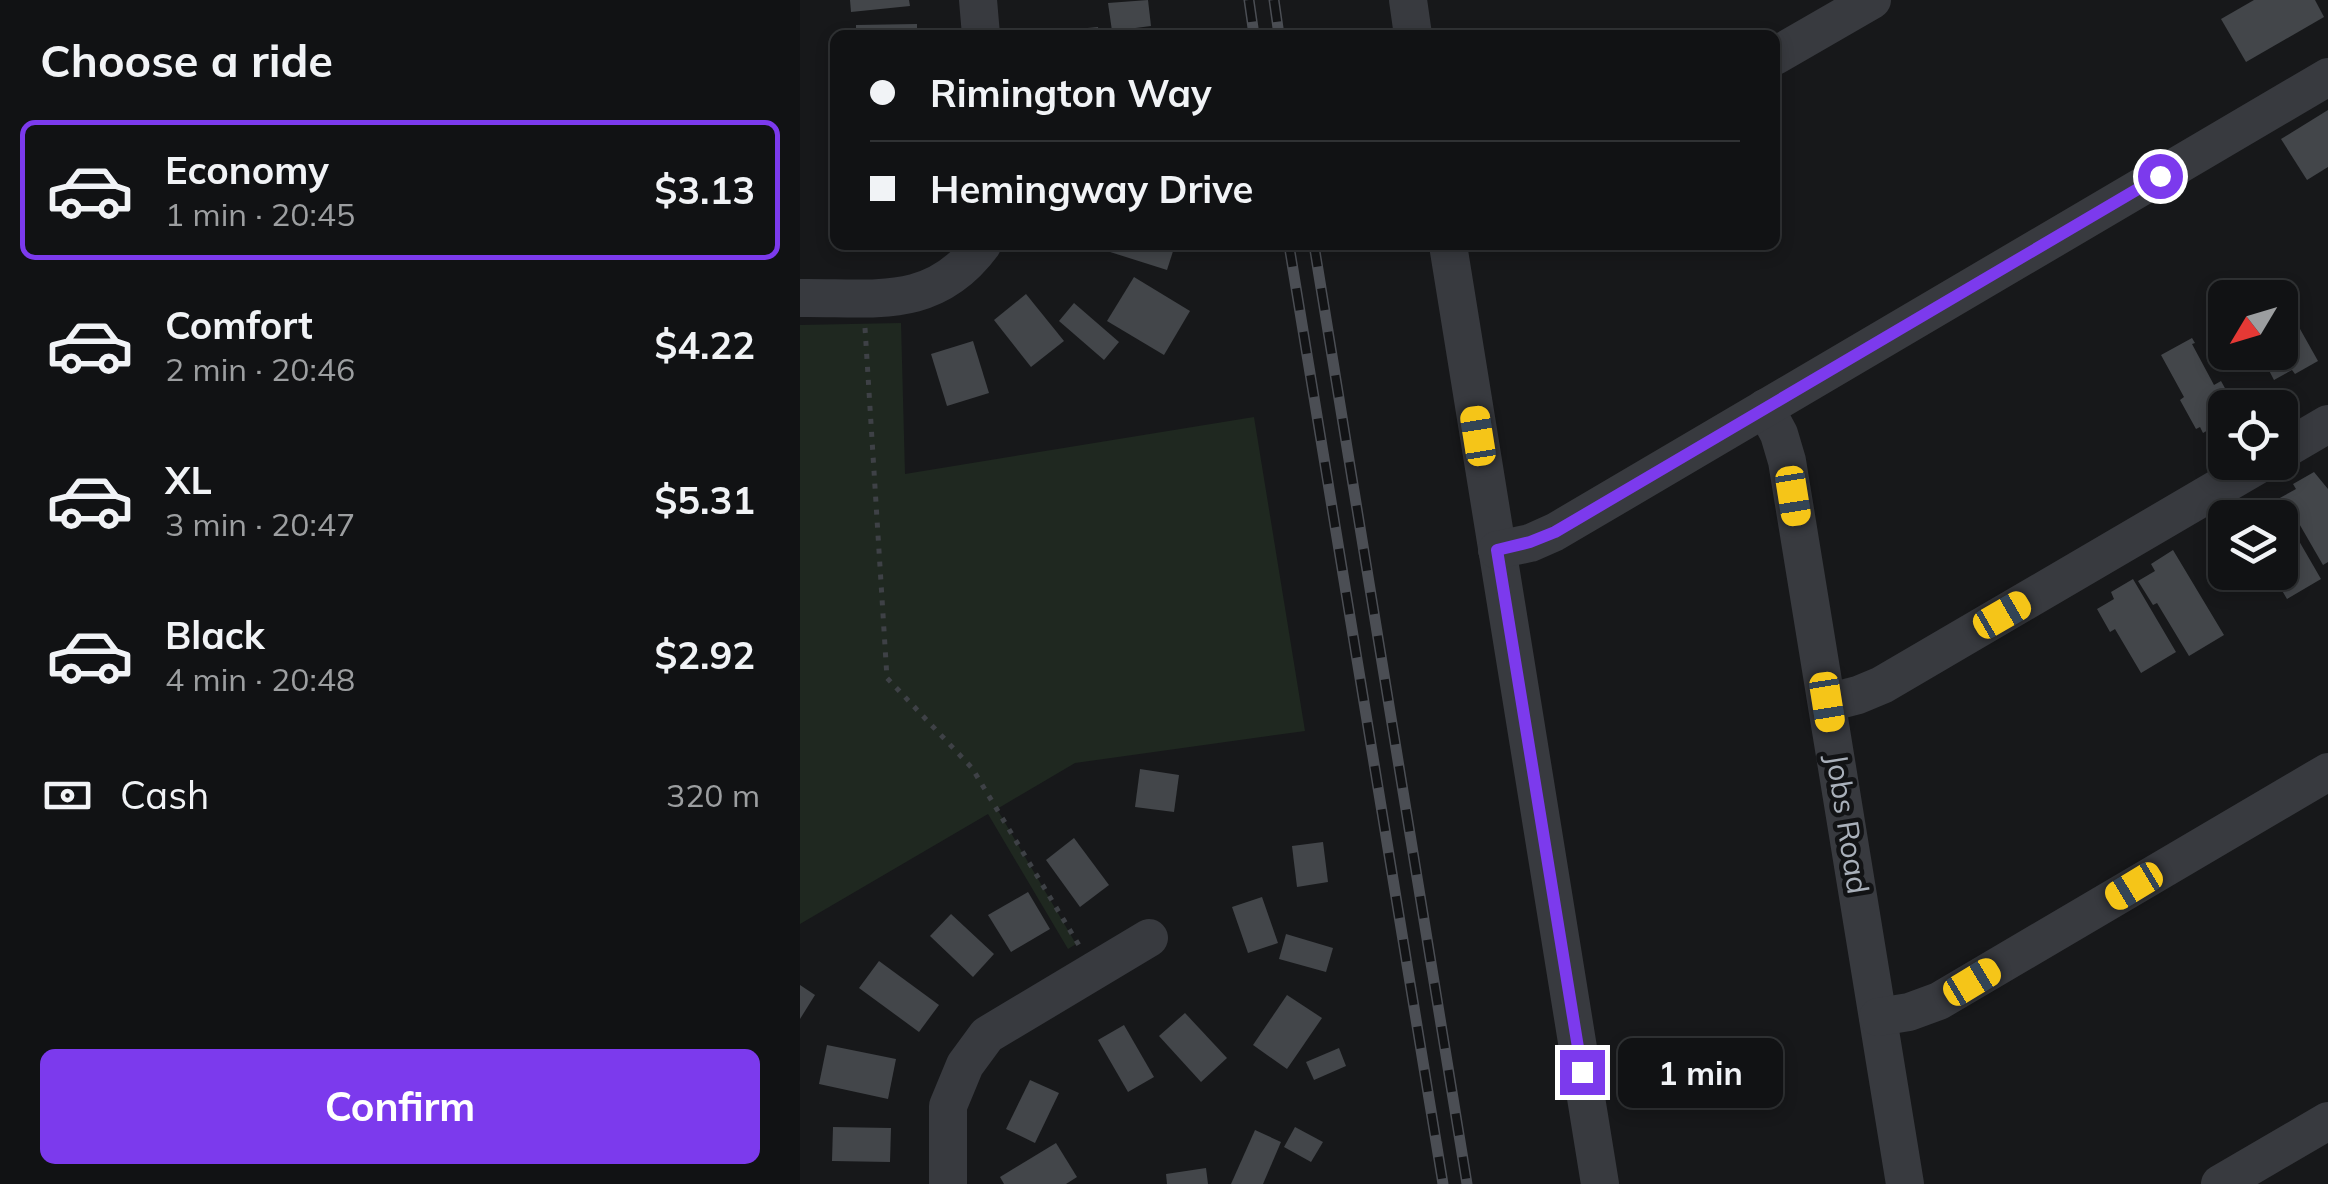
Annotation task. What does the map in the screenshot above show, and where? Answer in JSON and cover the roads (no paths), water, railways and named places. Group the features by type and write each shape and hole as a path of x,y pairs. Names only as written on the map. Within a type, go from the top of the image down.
{"street":[{"path":"978,0 981,30"},
{"path":"1408,0 1413,30"},
{"path":"1780,53 1872,0"},
{"path":"1497,550 1555,532 2328,77"},
{"path":"800,298 904,296 927,291 956,276 978,250"},
{"path":"1449,250 1600,1184"},
{"name":"Jobs Road","path":"1764,408 1788,461 1905,1184"},
{"path":"2298,442 2328,424"},
{"path":"1827,702 1858,696 1882,685 2231,480"},
{"path":"1878,1018 1939,1001 2328,772"},
{"path":"948,1184 948,1106 965,1065 987,1036 1149,938"},
{"path":"2220,1184 2328,1120"}],"railway":[{"path":"1249,0 1253,30"},
{"path":"1274,0 1278,30"},
{"path":"1290,250 1443,1184"},
{"path":"1315,250 1467,1184"}]}
